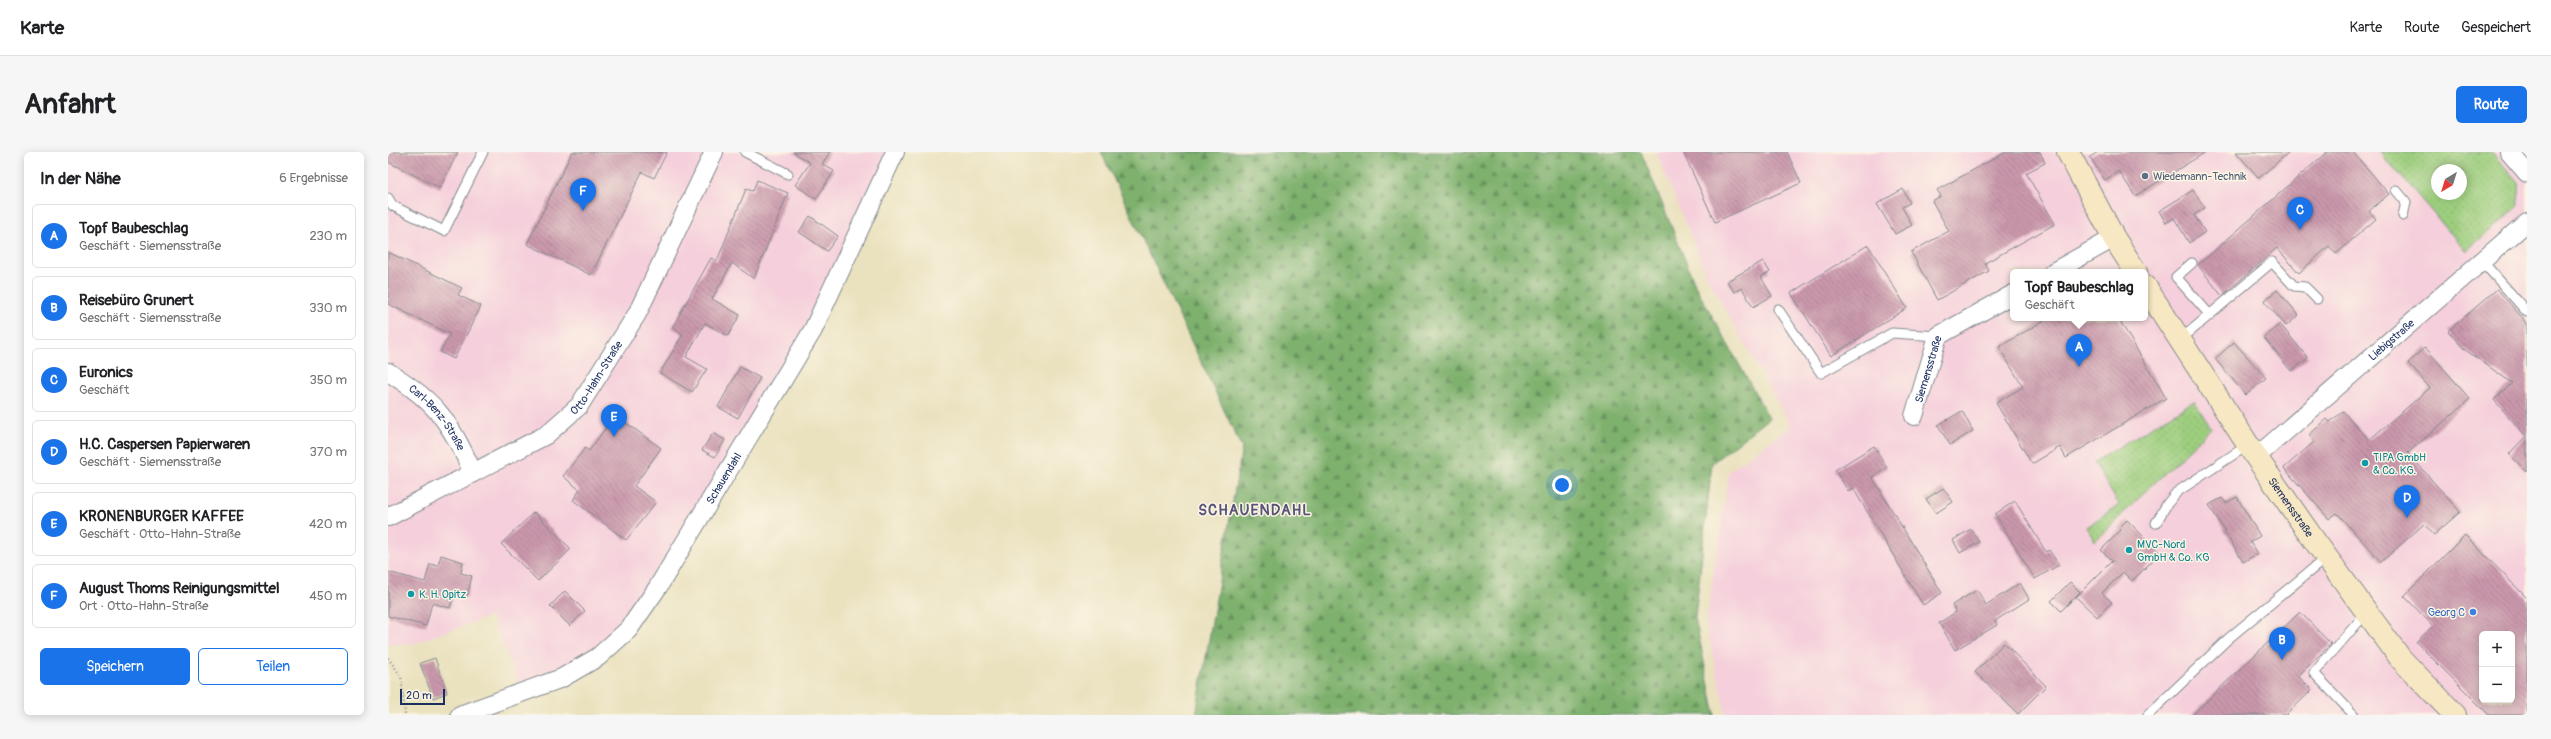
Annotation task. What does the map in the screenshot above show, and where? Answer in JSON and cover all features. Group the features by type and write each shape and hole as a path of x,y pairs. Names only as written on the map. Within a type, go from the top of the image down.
{"street":[{"name":"Otto-Hahn-Straße","path":"388,517 546,435 579,406 637,314 714,152"},
{"name":"Schauendahl","path":"460,715 562,678 598,657 629,629 658,587 813,330 895,152"},
{"path":"2068,152 2114,238 2134,269"},
{"path":"2509,152 2527,173"},
{"name":"Liebigstraße","path":"2252,451 2527,222"},
{"path":"2058,269 2114,238"},
{"name":"Siemensstraße","path":"2148,291 2252,451 2326,557 2401,659 2455,715"},
{"name":"Siemensstraße","path":"1914,416 1938,336 2010,296"},
{"name":"Carl-Benz-Straße","path":"388,372 434,406 457,436 473,473"}],"lane":[{"path":"388,198 394,206 444,231 483,152"},
{"path":"746,152 788,174"},
{"path":"2396,190 2406,202 2402,216"},
{"path":"2482,261 2527,312"},
{"path":"2180,340 2272,262 2294,286 2305,287 2317,299"},
{"path":"2192,263 2176,277 2210,315"},
{"path":"1778,309 1821,373 1892,333 1938,336"},
{"path":"2156,523 2167,504 2177,492 2252,451"},
{"path":"2148,715 2229,638 2326,557"},
{"path":"2354,715 2314,673 2367,612"}],"path":[{"path":"388,658 400,676 405,715"}],"shaded area":[{"path":"388,152 901,152 802,337 625,627 561,673 520,686 491,616 412,644 388,644"},
{"path":"1656,152 2527,152 2527,715 1726,715 1706,624 1729,471 1791,426 1709,281"}],"green space":[{"path":"1101,152 1641,152 1697,289 1769,418 1712,463 1695,618 1715,715 1196,715 1242,448"},
{"path":"2380,152 2492,152 2518,182 2519,206 2466,251"},
{"path":"2194,401 2211,428 2095,541 2086,527 2119,505 2094,462"}],"building":[{"path":"388,152 458,152 440,188 388,162"},
{"path":"572,152 667,152 654,178 642,172 591,275 527,244"},
{"path":"793,152 830,152 822,164 834,171 816,199 795,185 810,163"},
{"path":"1683,152 1787,152 1801,183 1715,222"},
{"path":"2006,152 2040,152 2045,163 2026,173 2055,224 1985,263 1989,271 1937,300 1911,252 1949,231 1932,201 1941,196 1937,190"},
{"name":"Wiedemann-Technik","path":"2098,152 2206,152 2135,196 2119,171 2105,180 2090,157"},
{"path":"2236,152 2289,152 2259,178"},
{"path":"2327,152 2353,152 2389,194 2369,211 2376,219 2336,254 2329,246 2299,273 2277,248 2222,296 2198,265"},
{"path":"757,180 788,193 754,279 732,263 712,299 740,315 728,336 705,323 686,357 707,369 692,392 660,373 683,334 672,328 711,258 717,261 746,189 753,191"},
{"path":"1903,189 1910,203 1902,207 1912,225 1895,234 1877,204"},
{"path":"2193,190 2205,208 2194,215 2205,232 2189,243 2174,218 2166,223 2159,211"},
{"path":"810,216 838,236 827,251 799,232"},
{"path":"1868,245 1907,308 1831,356 1791,293"},
{"path":"388,252 462,288 458,295 481,306 454,359 440,352 450,334 388,304"},
{"path":"1763,261 1770,272 1761,277 1772,296 1753,307 1742,288 1734,292 1727,281"},
{"path":"2497,289 2527,323 2527,472 2509,454 2526,436 2494,400 2512,383 2464,349 2448,331"},
{"path":"2277,290 2299,315 2286,326 2264,301"},
{"path":"2043,321 2120,321 2166,398 2066,458 2060,447 2032,464 1996,403 2023,387 1999,347"},
{"path":"2280,324 2308,358 2291,371 2264,338"},
{"path":"2234,342 2266,378 2246,395 2215,359"},
{"path":"2425,347 2470,399 2408,453 2460,512 2434,535 2424,524 2381,562 2337,513 2329,519 2284,468 2314,442 2309,435 2327,419 2330,422 2343,411 2369,440 2430,388 2408,363"},
{"path":"740,367 760,378 738,418 718,407"},
{"path":"1962,411 1973,431 1950,445 1938,425"},
{"path":"615,415 661,448 634,486 656,502 626,540 573,500 580,490 563,476 585,448 589,451"},
{"path":"713,433 725,440 715,457 702,450"},
{"path":"1874,446 1887,468 1872,477 1942,593 1923,605 1853,488 1848,491 1835,470"},
{"path":"1943,488 1953,502 1936,513 1926,499"},
{"path":"2237,497 2260,536 2250,542 2257,554 2243,562 2209,505 2222,498 2226,503"},
{"path":"2015,501 2046,552 2049,550 2059,565 2035,579 1995,514"},
{"path":"534,512 571,549 538,581 501,544"},
{"name":"MVC-Nord GmbH & Co. KG","path":"2127,520 2160,553 2132,581 2123,572 2102,593 2112,602 2097,617 2076,597 2112,561 2101,550 2121,530 2119,528"},
{"path":"1971,529 1979,542 1960,553 1953,540"},
{"name":"Georg C","path":"2465,535 2527,598 2527,715 2489,715 2416,642 2433,626 2404,596"},
{"path":"441,555 463,562 461,573 472,576 467,597 454,593 450,608 432,603 426,626 388,616 388,572 425,582 430,564 438,566"},
{"path":"2070,582 2080,592 2061,611 2051,601"},
{"path":"2020,583 2029,599 1995,621 1997,625 1955,650 1939,623 1956,612 1952,605 1977,590 1986,605"},
{"path":"565,591 585,611 570,626 550,606"},
{"path":"2300,612 2331,644 2298,676 2312,690 2286,715 2192,715"},
{"path":"2004,643 2046,686 2018,714 1975,672"},
{"path":"435,658 447,693 433,698 420,663"}],"place":[{"name":"Wiedemann-Technik","path":"2145,176"},
{"name":"August Thoms Reinigungsmittel","path":"583,211"},
{"name":"Euronics","path":"2300,230"},
{"name":"Topf Baubeschlag","path":"2079,367"},
{"name":"KRONENBURGER KAFFEE","path":"614,437"},
{"name":"TIPA GmbH & Co. KG.","path":"2365,463"},
{"name":"H.C. Caspersen Papierwaren","path":"2407,518"},
{"name":"MVC-Nord GmbH & Co. KG","path":"2129,550"},
{"name":"K. H. Opitz","path":"411,594"},
{"name":"Georg C","path":"2473,612"},
{"name":"Reisebüro Grunert","path":"2282,660"}],"district":[{"name":"SCHAUENDAHL","path":"1255,510"}]}
